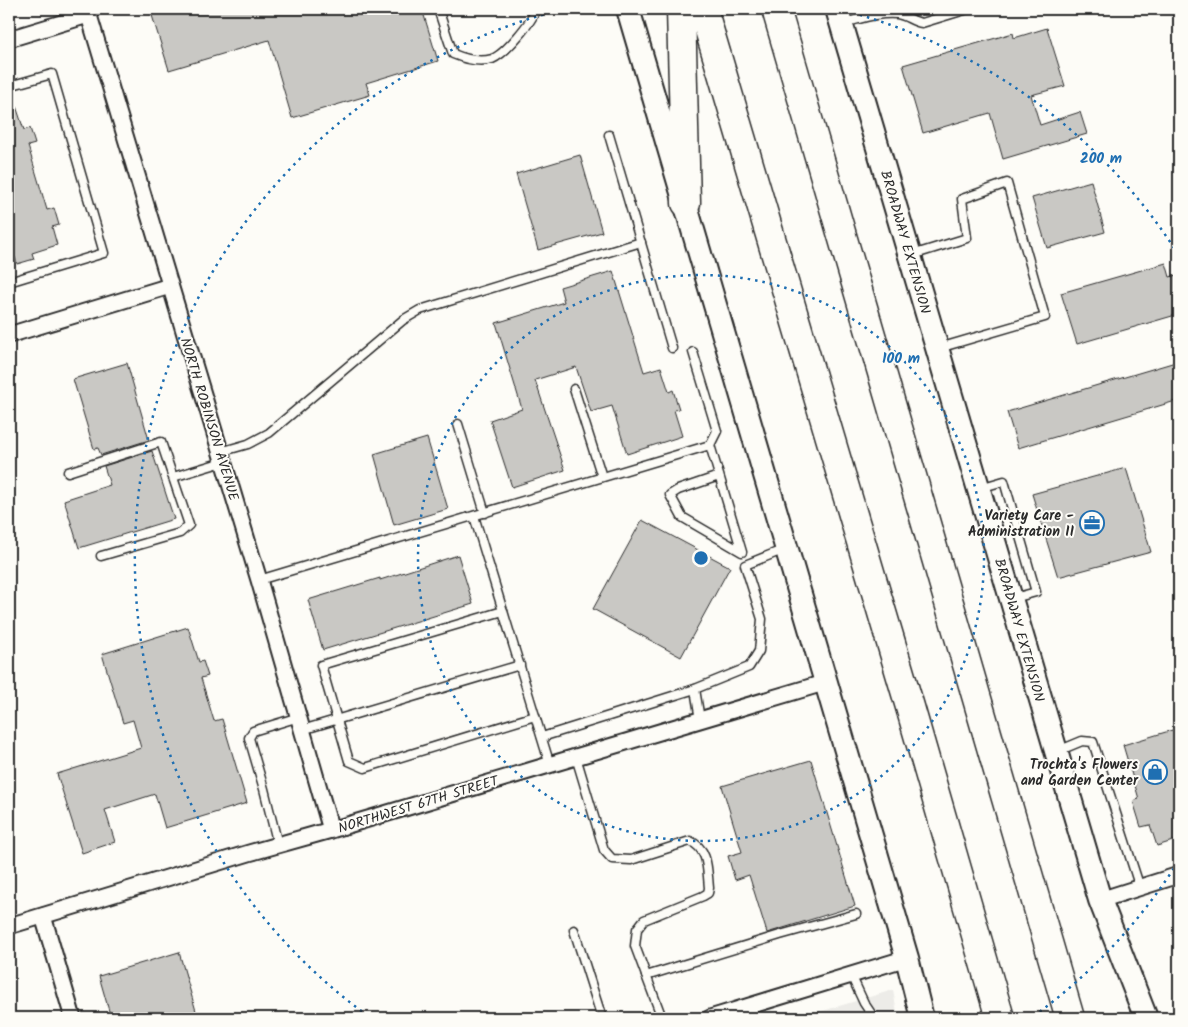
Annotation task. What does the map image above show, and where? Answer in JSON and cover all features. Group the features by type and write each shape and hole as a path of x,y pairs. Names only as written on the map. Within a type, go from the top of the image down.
{"highway":[{"path":"681,9 686,203"},
{"path":"702,9 910,707 1000,1018"},
{"path":"776,9 1071,1013"},
{"path":"987,976 995,1018"}],"main road":[{"path":"628,9 788,548 907,958 922,1018"},
{"name":"BROADWAY EXTENSION","path":"839,16 1100,900 1146,1018"}],"street":[{"path":"9,39 88,12"},
{"name":"NORTH ROBINSON AVENUE","path":"88,12 259,580 332,830"},
{"path":"9,335 170,286"},
{"name":"NORTHWEST 67TH STREET","path":"9,926 827,682"},
{"path":"1100,900 1179,875"},
{"path":"43,916 73,1018"},
{"path":"710,1018 907,958"}],"lane":[{"path":"438,9 453,54 468,60 492,59 514,42 536,9"},
{"path":"839,16 870,16 899,11 915,22 922,23 968,9"},
{"path":"9,86 52,74 104,253 9,282"},
{"path":"609,135 672,348"},
{"path":"910,256 967,238 962,199 1007,183 1045,317 937,348"},
{"path":"173,477 222,457 269,433 403,320 420,310 640,242"},
{"path":"542,737 695,690 749,667 759,651 762,619 710,445 717,431 693,352"},
{"path":"574,389 602,477"},
{"path":"458,424 485,512"},
{"path":"68,472 161,442 188,525 180,533 101,556"},
{"path":"259,580 710,445"},
{"path":"719,476 678,490 670,496 682,517 742,552"},
{"path":"474,516 550,765"},
{"path":"745,565 788,548"},
{"path":"503,611 321,665 349,761 365,768 535,716"},
{"path":"278,845 249,738 253,731 337,719 520,665"},
{"path":"695,690 700,720"},
{"path":"1056,752 1082,741 1093,742 1140,888"},
{"path":"576,757 604,850 612,859 631,860 690,841 698,845 705,855 710,888 708,893 644,920 637,929 635,946 662,1018"},
{"path":"646,976 856,914"},
{"path":"574,930 602,1018"},
{"path":"852,975 864,1004 874,1018"},
{"path":"1173,1018 1179,1016"}],"shaded area":[{"path":"893,990 898,1018 799,1018"}],"building":[{"path":"150,9 422,9 438,61 366,83 370,95 292,118 269,40 169,70"},
{"path":"1047,28 1065,86 1031,95 1040,125 1080,112 1087,134 1003,159 990,113 923,133 903,65 1013,33 1014,38"},
{"path":"9,94 12,94 24,130 30,128 35,144 28,146 47,210 54,208 59,225 52,227 57,245 32,253 34,259 17,264 15,257 9,259"},
{"path":"580,155 602,232 538,250 516,174"},
{"path":"1091,181 1105,232 1047,248 1032,198"},
{"path":"1166,263 1170,277 1179,274 1179,314 1077,344 1061,293"},
{"path":"613,271 644,372 661,367 669,392 673,390 679,409 674,410 682,436 627,454 612,406 591,412 576,367 535,380 565,470 512,487 490,420 522,409 496,323 564,302 560,287"},
{"path":"1179,361 1179,400 1018,448 1007,412"},
{"path":"127,363 149,440 101,455 98,448 94,449 73,379"},
{"path":"427,438 448,509 394,525 374,454"},
{"path":"152,451 174,519 79,548 64,500 110,485 104,466"},
{"name":"Variety Care - Administration II","path":"1126,468 1151,552 1058,577 1032,494"},
{"path":"642,520 730,567 681,657 593,609"},
{"path":"458,555 473,604 323,650 308,600 380,578 380,580"},
{"path":"188,627 199,662 203,661 208,676 201,678 214,721 222,719 247,803 165,828 155,794 105,810 115,842 82,853 57,774 141,748 133,720 123,723 102,654"},
{"name":"Trochta's Flowers and Garden Center","path":"1179,728 1179,839 1157,846 1150,825 1141,827 1133,801 1139,799 1123,745"},
{"path":"811,760 855,906 767,933 749,875 735,880 728,856 742,852 722,786"},
{"path":"179,952 198,1018 111,1018 99,976"}],"place":[{"name":"Variety Care - Administration II","path":"1092,523"},
{"name":"Trochta's Flowers and Garden Center","path":"1155,772"}]}
